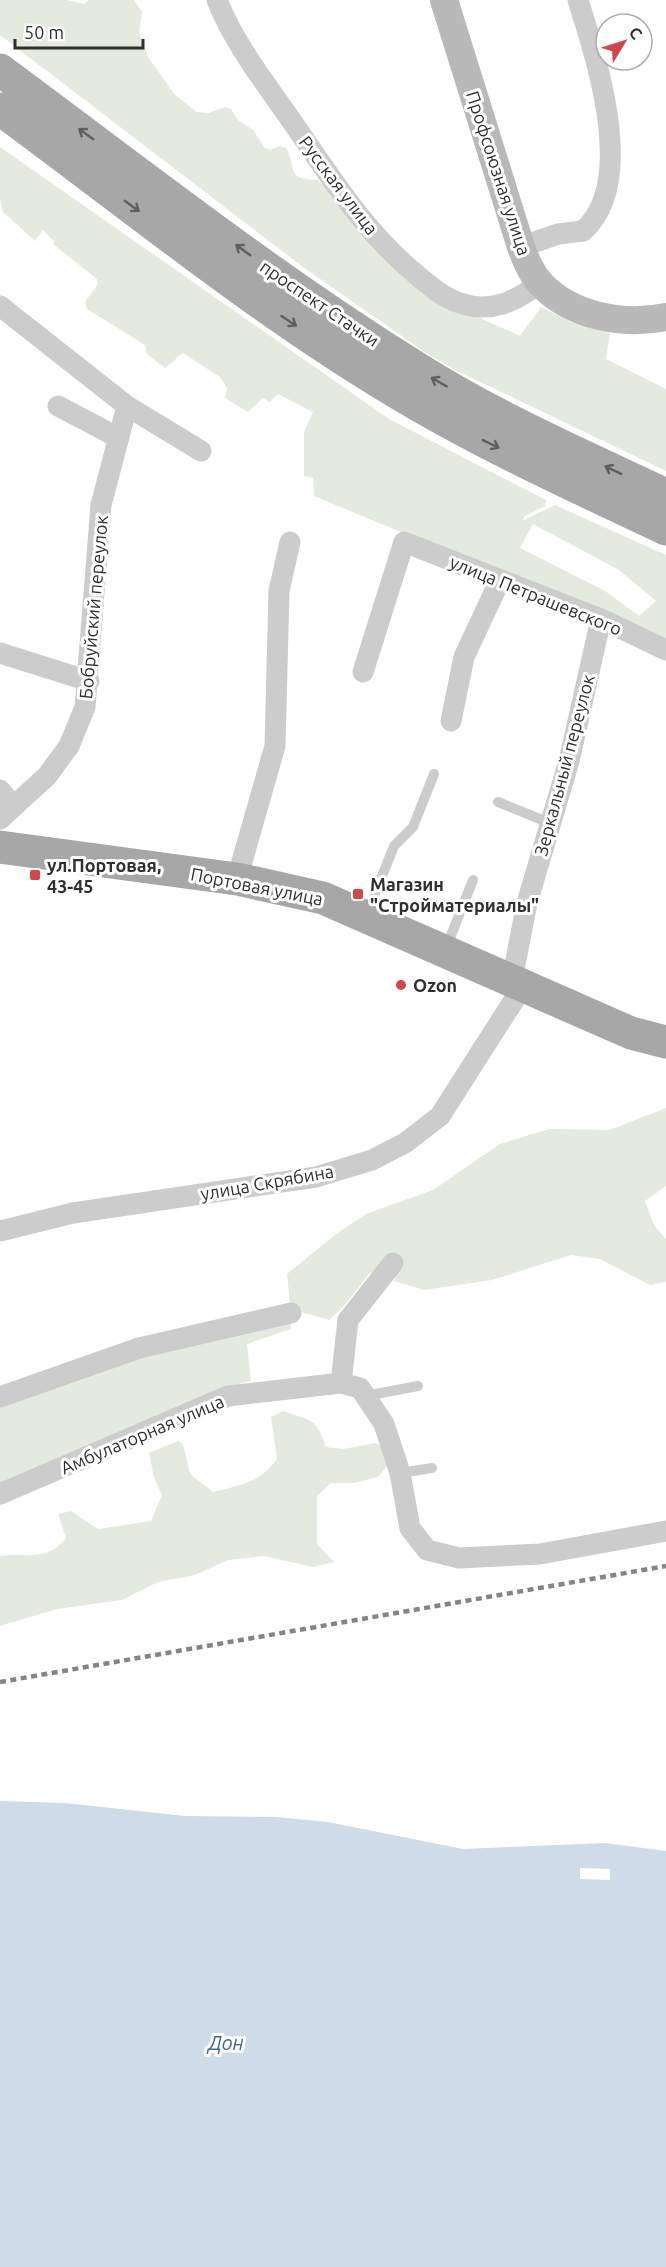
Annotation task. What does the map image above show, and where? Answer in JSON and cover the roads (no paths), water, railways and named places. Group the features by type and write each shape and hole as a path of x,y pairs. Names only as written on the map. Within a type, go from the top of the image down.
{"main road":[{"name":"Профсоюзная улица","path":"444,0 521,247 540,283 564,302 595,315 635,321 666,317"},
{"name":"проспект Стачки","path":"0,70 307,297 420,371 476,402 666,495"},
{"name":"проспект Стачки","path":"0,109 286,320 401,394 461,429 666,529"},
{"name":"Портовая улица","path":"0,847 237,879 323,898 631,1033 666,1042"}],"street":[{"name":"Русская улица","path":"217,0 239,48 329,178 348,205 401,262 443,295 477,307 509,304 540,283"},
{"path":"521,247 558,234 583,231 596,216 606,193 607,109 602,79 578,0"},
{"path":"0,306 127,406 201,451"},
{"path":"58,406 119,438"},
{"name":"Бобруйский переулок","path":"4,805 47,776 69,746 85,707 89,681 101,505 127,406"},
{"path":"237,879 274,746 279,591 290,542"},
{"name":"улица Петрашевского","path":"363,672 404,542 601,619 666,650"},
{"path":"451,721 464,657 500,580"},
{"name":"Зеркальный переулок","path":"518,983 527,903 569,760 601,619"},
{"path":"0,653 89,681"},
{"name":"улица Скрябина","path":"0,1231 73,1213 315,1177 372,1160 405,1143 440,1116 518,983"},
{"path":"393,1263 348,1320 341,1383 360,1388 384,1424 400,1473 410,1528 427,1550 459,1558 540,1554 666,1531"},
{"path":"0,1397 139,1348 291,1313"},
{"name":"Амбулаторная улица","path":"0,1494 228,1396 341,1383"}],"lane":[{"path":"366,917 394,846 413,827 434,774"},
{"path":"498,802 550,823"},
{"path":"444,951 473,880"},
{"path":"365,1396 418,1386"},
{"path":"400,1473 432,1468"}],"water":[{"name":"Дон","path":"0,1801 65,1803 185,1816 276,1817 328,1822 463,1849 605,1843 666,1851 666,2267 0,2267"}],"railway":[{"path":"0,1682 666,1566"}],"place":[{"name":"ул.Портовая, 43-45","path":"35,875"},
{"name":"Магазин \"Стройматериалы\"","path":"358,894"},
{"name":"Ozon","path":"401,985"}]}
